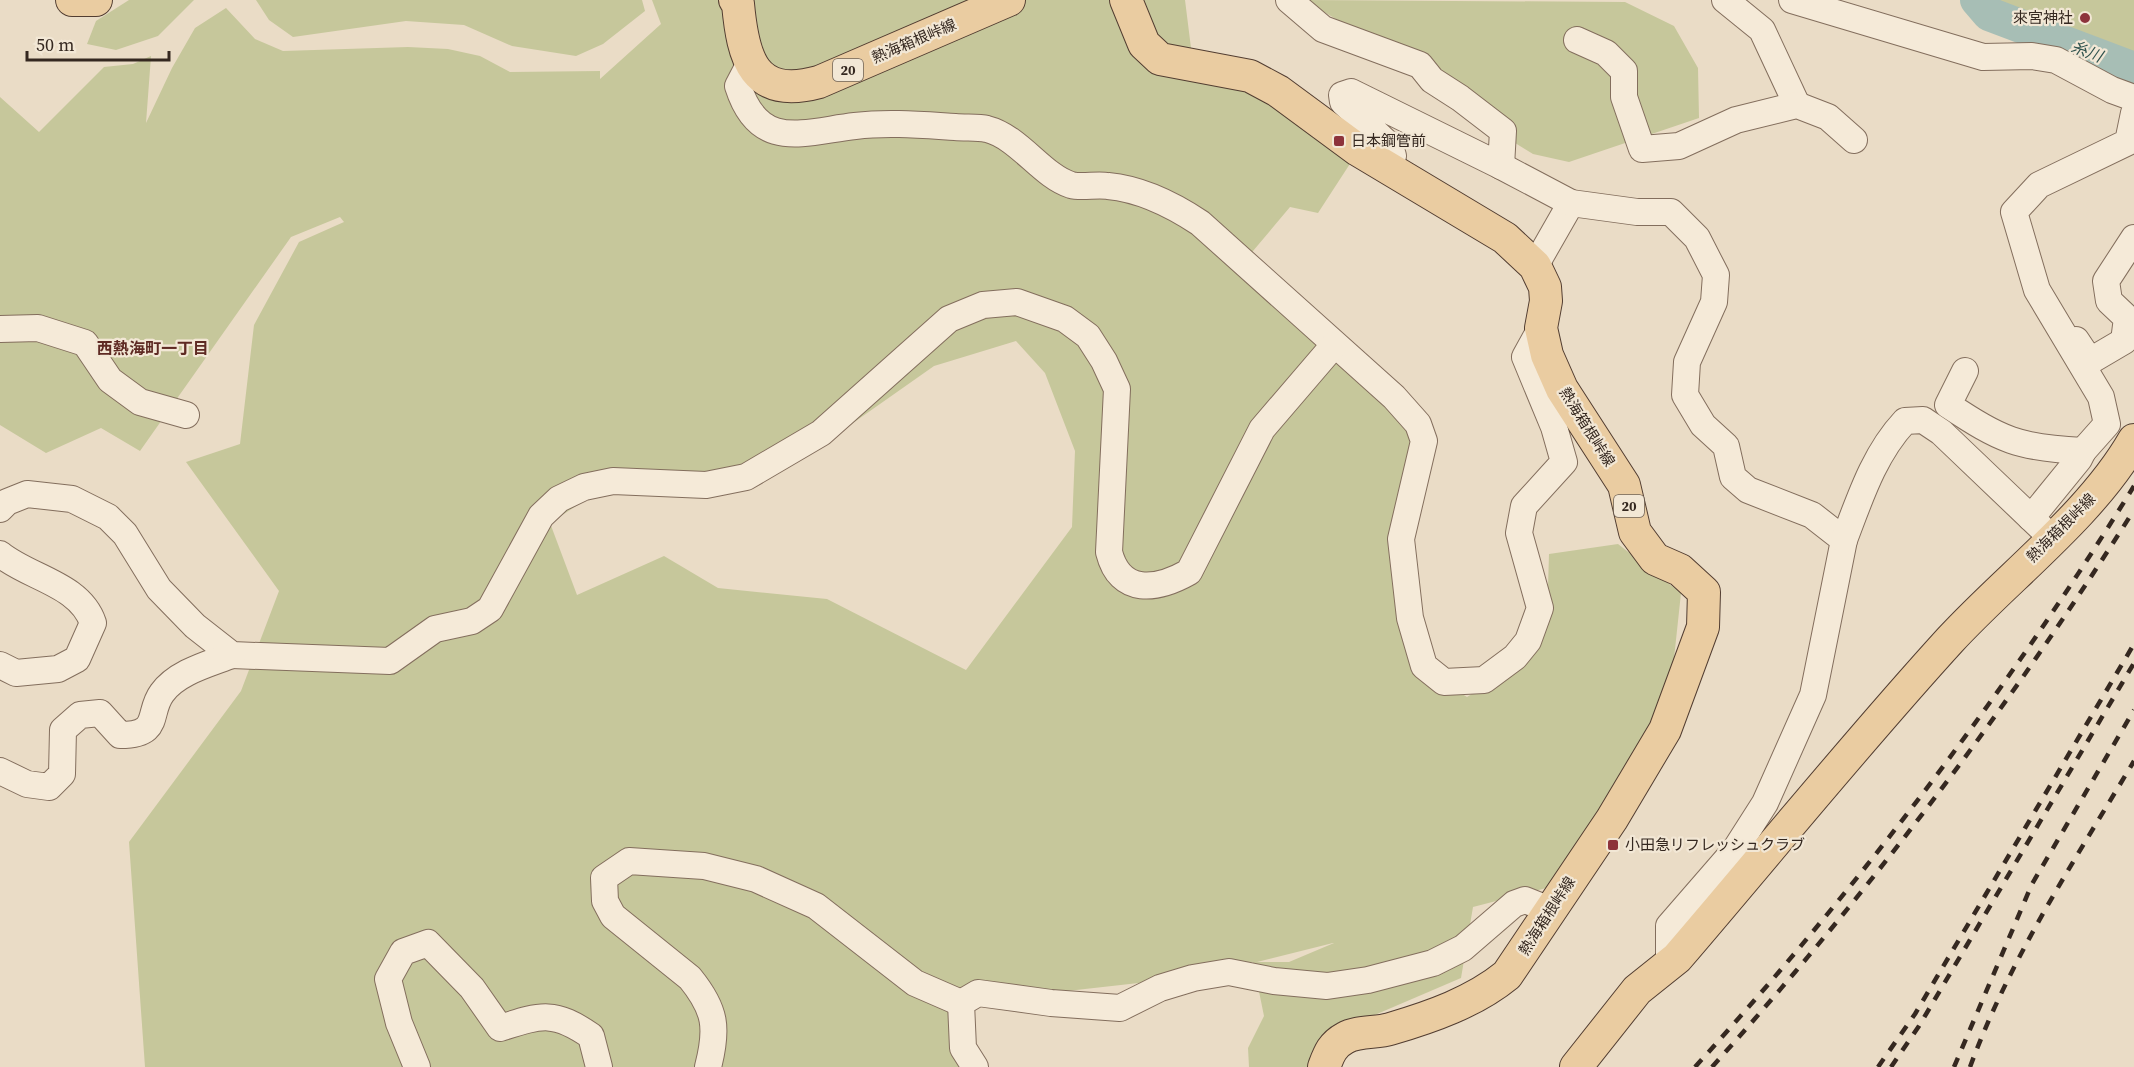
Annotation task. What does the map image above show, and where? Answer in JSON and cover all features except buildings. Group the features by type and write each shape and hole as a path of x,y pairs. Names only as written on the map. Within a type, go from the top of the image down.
{"main road":[{"path":"72,0 96,0"},
{"path":"735,0 738,4 746,56 750,63"},
{"name":"熱海箱根峠線","path":"750,63 757,72 775,83 796,88 819,82 1009,0"},
{"name":"熱海箱根峠線","path":"1126,0 1144,44 1160,59 1250,76 1278,91 1358,150 1505,238 1535,266 1545,288 1546,302 1541,328 1548,355 1562,389 1624,485 1635,532 1655,559 1680,570 1704,592 1703,627 1665,730 1611,819 1508,975 1488,990 1440,1012 1388,1030 1346,1036 1331,1049 1324,1067"},
{"name":"熱海箱根峠線","path":"1576,1067 1637,990 1668,965 1948,643 2041,528 2092,499 2123,459 2134,440"}],"street":[{"path":"1289,0 1323,29 1420,65 1432,81 1460,98 1503,131 1501,165"},
{"path":"1725,0 1762,30 1797,105"},
{"path":"1792,0 1983,57 2032,56 2056,60 2112,90 2134,98"},
{"path":"1577,40 1606,53 1624,71 1624,97 1642,149 1680,146 1736,120 1797,105 1828,117 1854,140"},
{"path":"750,63 738,86 744,106 756,121 777,131 806,135 855,126 908,124 988,129 1015,144 1071,184 1128,189 1174,206 1200,223 1394,397 1418,424 1424,441 1401,539 1410,618 1424,666 1444,682 1484,680 1515,657 1528,641 1540,608 1519,533 1524,506 1564,462 1554,427 1525,357 1541,328"},
{"path":"1388,168 1393,156 1390,146 1344,102 1342,95 1351,92 1501,165 1571,203 1637,212 1671,212 1697,238 1716,275 1714,303 1687,362 1685,395 1703,425 1726,446 1732,477 1748,490 1812,515 1844,540"},
{"path":"1668,965 1669,926 1735,850 1765,803 1813,695 1844,540 1869,475 1894,433 1905,421 1923,420 1941,432 2041,528 2083,451 2107,424 2101,397 2037,290 2014,212 2039,185 2131,143 2134,113"},
{"path":"1535,266 1571,203"},
{"path":"2032,271 2090,361 2124,341 2127,318 2109,301 2106,281 2134,238"},
{"path":"0,771 27,784 50,788 62,774 63,730 80,715 100,713 120,735 135,735 154,721 161,694 187,672 232,655 390,661 435,629 472,621 490,609 542,516 559,499 584,487 613,482 706,485 746,477 821,433 949,319 983,305 1017,302 1065,318 1088,336 1104,361 1117,389 1109,552 1113,568 1129,582 1146,586 1167,585 1189,572 1262,429 1334,345"},
{"path":"0,329 38,328 85,343 110,380 140,402 186,415"},
{"path":"1965,371 1948,405 1993,434 2014,443 2044,449 2083,451"},
{"path":"0,509 6,502 27,494 72,499 108,517 125,534 159,589 195,626 232,655"},
{"path":"0,554 10,562 71,594 88,608 93,623 77,659 58,669 16,673 0,664"},
{"path":"708,1067 716,1037 710,1012 700,991 690,978 613,916 604,901 604,878 628,861 704,866 756,879 816,906 915,983 961,1003"},
{"path":"961,1003 978,993 1051,1004 1120,1008 1160,988 1193,978 1229,972 1274,981 1328,986 1368,980 1432,963 1462,948 1514,904 1525,900 1550,910"},
{"path":"417,1067 399,1023 388,979 404,952 428,943 472,988 500,1028 537,1016 568,1020 591,1036 599,1067"},
{"path":"961,1003 963,1048 975,1067"}],"green space":[{"path":"129,0 194,0 158,36 116,50 87,44 96,21"},
{"path":"256,0 642,0 645,11 603,44 576,56 512,46 464,25 406,21 293,37 269,20"},
{"path":"652,0 1185,0 1192,56 1357,153 1318,213 1290,207 1237,270 1424,441 1391,521 1421,668 1467,697 1515,667 1548,587 1549,554 1618,544 1681,593 1670,696 1554,886 1473,907 1461,978 1349,1026 1329,1067 1249,1067 1248,1048 1264,1016 1253,962 1192,977 1005,998 947,986 974,1067 145,1067 129,842 241,691 279,591 186,462 240,444 254,325 299,242 344,222 340,217 291,237 140,451 101,428 46,453 0,425 0,97 39,132 104,67 133,64 151,56 146,123 172,68 195,28 226,8 255,39 283,51 408,47 448,49 480,56 510,72 600,71 600,79 661,24","holes":["1016,341 1045,373 1075,451 1072,527 966,670 827,599 718,588 664,556 577,595 550,523 613,482 732,469 816,449 934,366","1333,943 1289,962 1257,962"]},
{"path":"1304,0 1625,2 1674,26 1698,68 1699,118 1569,162 1533,154 1491,128 1366,37"},
{"name":"來宮神社","path":"1995,0 2134,0 2134,59"}],"waterway":[{"name":"糸川","path":"1977,0 1989,14 2134,69"}],"railway":[{"path":"1695,1067 1814,930 1928,787 2034,639 2134,486"},
{"path":"1712,1067 1826,935 1935,798 2037,656 2134,510"},
{"path":"1878,1067 1915,1014 2134,644"},
{"path":"1891,1067 1919,1026 2134,663"},
{"path":"1954,1067 2032,884 2134,710"},
{"path":"1970,1067 2004,987 2024,948 2134,761"}],"place":[{"name":"來宮神社","path":"2085,18"},
{"name":"日本鋼管前","path":"1339,141"},
{"name":"小田急リフレッシュクラブ","path":"1613,845"}],"district":[{"name":"西熱海町一丁目","path":"153,348"}]}
